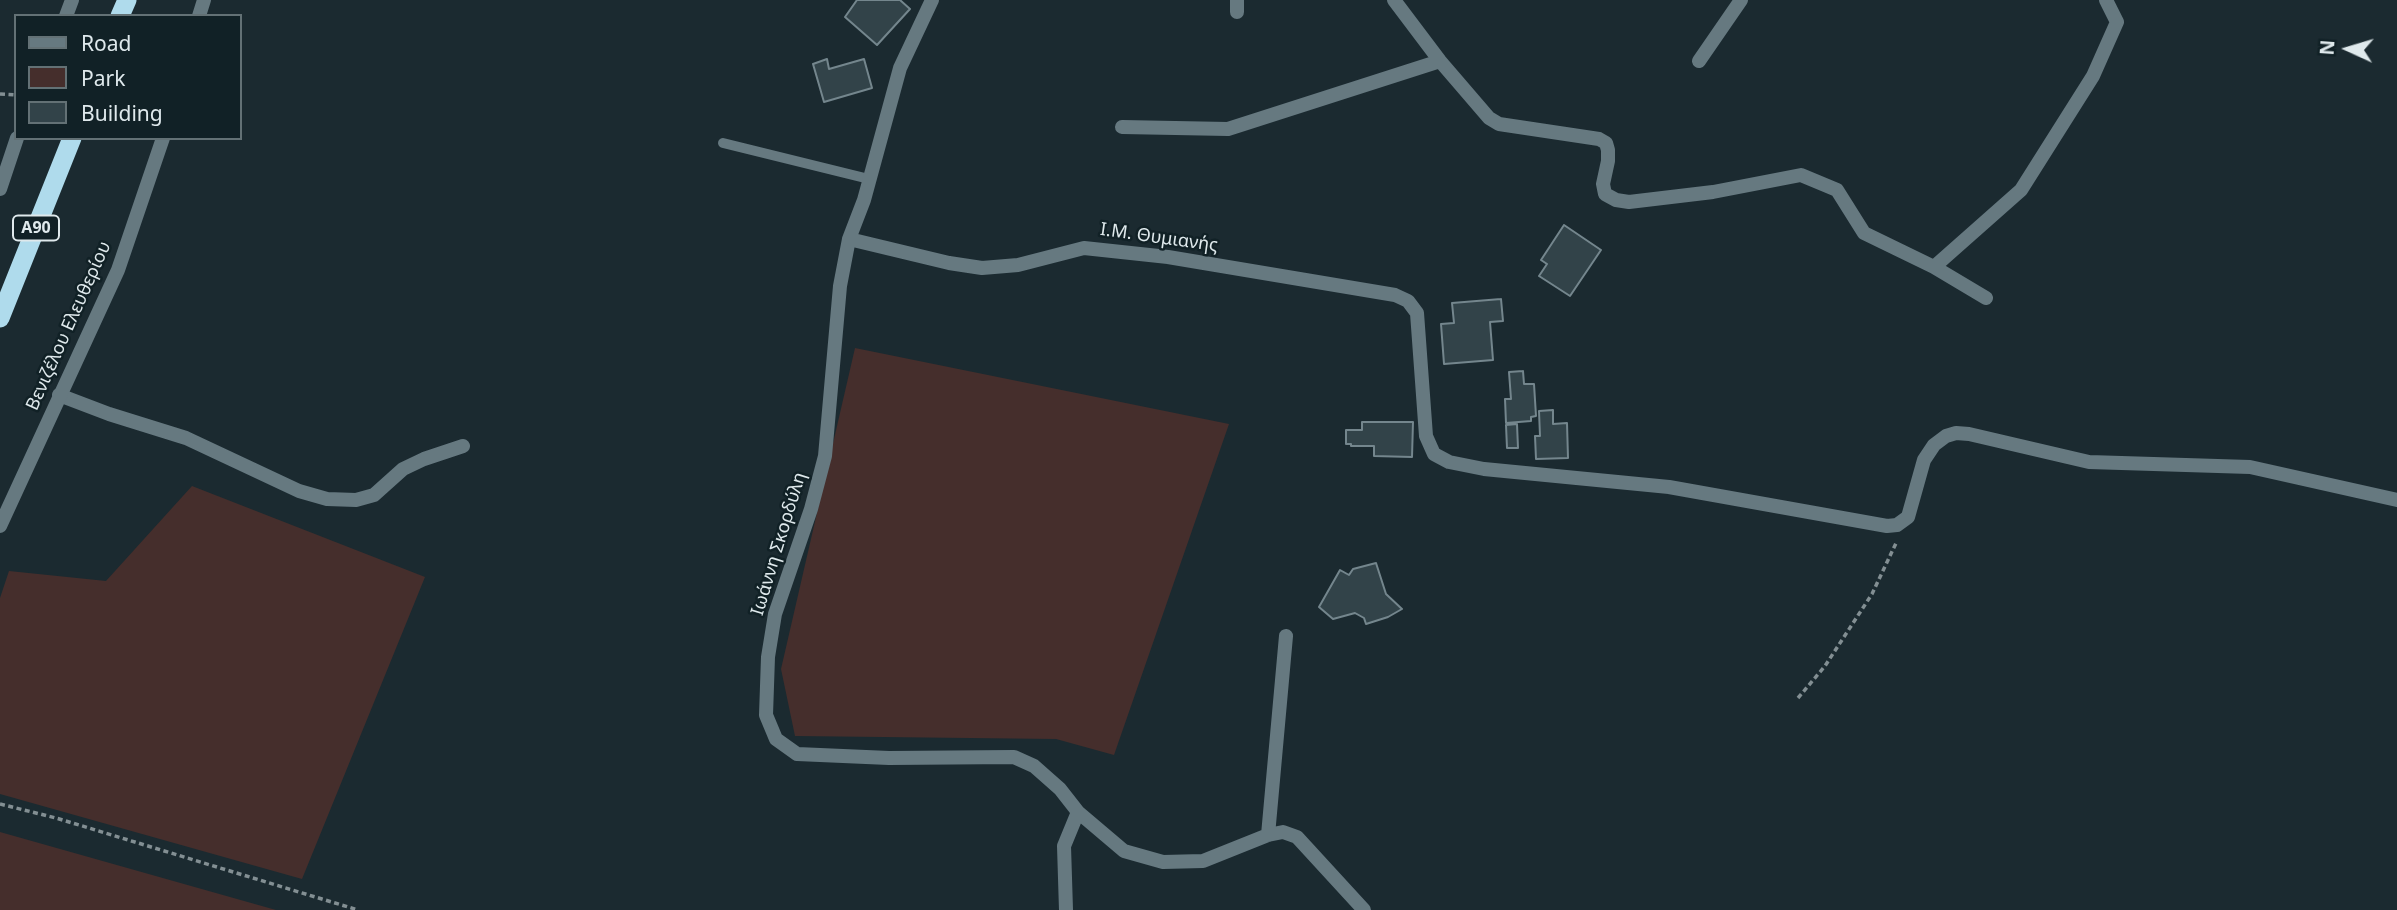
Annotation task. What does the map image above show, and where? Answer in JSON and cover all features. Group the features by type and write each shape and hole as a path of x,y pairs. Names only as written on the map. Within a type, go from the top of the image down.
{"highway":[{"name":"Α90","path":"0,318 71,140"}],"street":[{"name":"Ιωάννη Σκορδύλη","path":"932,0 900,68 849,239 840,286 825,456 811,509 775,614 768,657 766,715 776,739 797,754 889,758 1014,757 1034,766 1060,789 1078,812 1124,851 1164,862 1203,861 1268,835"},
{"path":"1394,0 1440,61 1489,118 1499,124 1599,139 1606,143 1608,160 1603,184 1605,194 1616,200 1629,202 1713,192 1801,175 1837,190 1864,233 1934,267 1986,298"},
{"path":"1699,61 1741,0"},
{"path":"1934,267 2021,190 2093,76 2116,22 2106,0"},
{"path":"1122,127 1228,129 1440,61"},
{"path":"0,189 16,140"},
{"name":"Βενιζέλου Ελευθερίου","path":"0,526 118,270 162,140"},
{"name":"Ι.Μ. Θυμιανής","path":"849,239 949,263 982,268 1018,265 1084,248 1168,257 1395,295 1408,301 1418,313 1426,436 1434,454 1449,462 1484,469 1670,487 1887,526 1897,525 1908,517"},
{"path":"59,395 186,438 299,491 327,499 356,500 374,495 403,469 463,446"},
{"path":"1908,517 1924,460 1934,445 1946,436 1956,433 2089,463 2250,467 2397,499"},
{"path":"1286,636 1268,835 1283,832 1297,837 1364,910"},
{"path":"1066,910 1063,846 1078,812"}],"lane":[{"path":"723,143 869,179"}],"path":[{"path":"1798,698 1825,666 1872,594 1908,517"},
{"path":"0,804 56,818 358,910"}],"green space":[{"path":"855,348 1229,424 1114,755 1056,739 795,736 781,669"},
{"path":"192,486 425,577 302,879 0,794 0,598 9,571 106,581"},
{"path":"0,832 276,910 0,910"}],"building":[{"path":"857,0 900,0 910,9 877,45 845,17"},
{"path":"827,59 829,69 864,59 872,88 824,102 813,64"},
{"path":"1564,225 1601,250 1570,296 1539,276 1547,264 1541,260"},
{"path":"1501,299 1503,321 1490,322 1493,360 1444,364 1441,324 1454,323 1452,303"},
{"path":"1523,371 1524,384 1534,384 1536,416 1531,417 1531,421 1506,423 1505,399 1511,399 1509,372"},
{"path":"1553,410 1553,424 1567,423 1568,458 1536,459 1535,436 1540,436 1539,411"},
{"path":"1362,422 1413,422 1412,457 1374,456 1374,446 1346,444 1346,430 1362,430"},
{"path":"1517,424 1518,448 1507,448 1506,425"},
{"path":"1376,563 1386,594 1402,609 1366,624 1364,618 1355,613 1333,619 1319,607 1340,570 1349,575 1353,569"}]}
